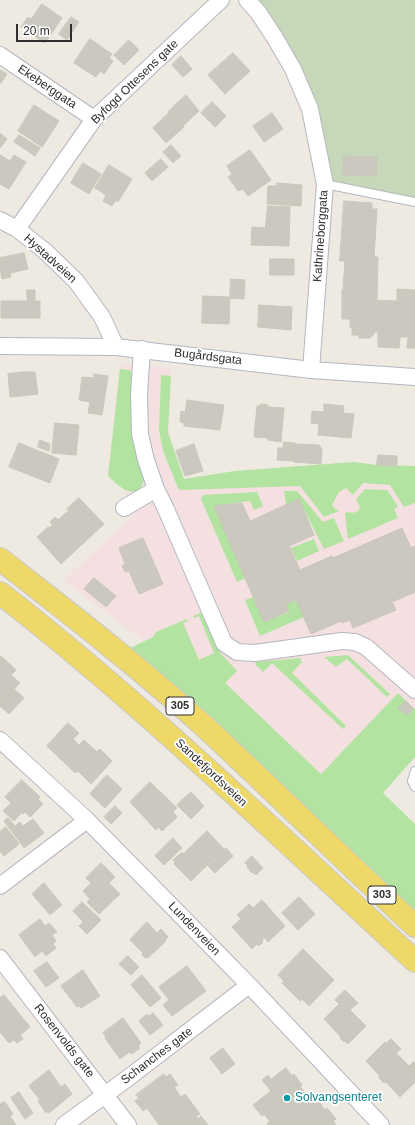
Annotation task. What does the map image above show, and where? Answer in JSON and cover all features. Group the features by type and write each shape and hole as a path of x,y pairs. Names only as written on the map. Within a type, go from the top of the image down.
{"main road":[{"name":"305","path":"0,559 112,647 203,726 349,865"},
{"name":"Sandefjordsveien","path":"0,593 168,734 415,961"},
{"name":"303","path":"349,865 415,926"}],"street":[{"name":"Byfogd Ottesens gate","path":"17,230 94,119 221,0"},
{"name":"Kathrineborggata","path":"247,0 258,12 293,69 310,109 325,184 311,370"},
{"name":"Ekeberggata","path":"0,55 94,119"},
{"name":"Hystadveien","path":"0,220 17,230 45,251 76,281 102,317 116,347"},
{"name":"Bugårdsgata","path":"0,346 116,347 311,370 415,377"},
{"path":"142,349 139,394 140,434 146,460 156,489 224,643 237,652 255,653 342,641 355,642 366,647 415,690"},
{"path":"124,508 156,489"},
{"name":"Lundenveien","path":"0,740 87,820 249,985 381,1125"},
{"path":"0,886 87,820"},
{"name":"Rosenvolds gate","path":"0,958 128,1125"},
{"name":"Schanches gate","path":"64,1125 106,1095 249,985"}],"lane":[{"path":"325,184 415,202"},
{"path":"415,771 412,780 415,787"}],"shaded area":[{"path":"120,363 171,368 168,432 184,479 235,471 354,462 377,465 415,466 415,708 321,774 163,644 145,641 137,636 63,580 133,516 125,490 108,476"}],"green space":[{"path":"245,0 415,0 415,202 325,184 310,109"},
{"path":"120,369 130,370 132,376 132,435 139,464 144,474 144,481 141,487 137,491 133,492 119,486 108,476"},
{"path":"161,375 171,376 168,432 184,479 235,471 354,462 377,465 415,466 415,503 404,507 390,485 363,483 353,495 346,488 339,492 332,505 339,511 324,517 300,486 180,490 163,451 159,430"},
{"path":"365,489 387,490 398,506 394,509 398,518 348,539 345,513 358,511 360,507 356,499"},
{"path":"284,491 297,491 323,522 334,518 344,541 324,549 299,500 286,505"},
{"path":"257,492 263,506 254,510 250,501 214,506 245,578 237,582 201,499 203,495"},
{"path":"314,539 319,551 297,561 291,548"},
{"path":"253,597 264,622 289,612 286,605 296,600 304,617 260,636 245,600"},
{"path":"203,612 221,654 237,671 225,683 321,774 398,693 414,709 415,708 415,757 383,793 415,824 415,914 128,649 153,637 156,632 187,619 188,621 183,623 199,660 214,653 199,616 194,618 193,616"},
{"path":"348,655 390,694 387,697 347,659 336,667 324,657"},
{"path":"300,658 302,662 292,673 346,726 343,729 272,663 263,672 255,664 256,662"}],"building":[{"path":"42,4 62,18 45,43 21,27 28,17 31,19"},
{"path":"71,17 79,22 67,40 59,34"},
{"path":"90,39 112,54 109,58 113,61 104,74 100,71 96,77 74,63"},
{"path":"129,40 139,50 124,65 114,55"},
{"path":"233,53 250,71 225,94 208,75"},
{"path":"181,56 192,69 183,77 172,65"},
{"path":"0,70 7,74 1,83 0,83"},
{"path":"186,95 199,111 183,126 168,112"},
{"path":"212,102 226,116 215,127 201,113"},
{"path":"34,105 59,121 42,147 18,131"},
{"path":"169,113 184,127 166,143 153,128"},
{"path":"272,113 283,129 264,142 253,126"},
{"path":"0,133 7,139 0,148"},
{"path":"19,135 40,148 35,156 14,142"},
{"path":"171,145 181,156 173,163 163,152"},
{"path":"250,150 271,180 248,196 243,189 238,191 228,177 232,174 227,166"},
{"path":"0,155 10,161 14,155 26,162 9,189 0,184"},
{"path":"344,156 377,157 376,176 343,175"},
{"path":"161,159 168,167 152,181 145,173"},
{"path":"83,163 101,174 89,194 71,183"},
{"path":"109,165 132,179 118,202 116,200 112,206 103,201 106,195 95,188"},
{"path":"277,183 302,185 301,206 267,204 268,186 277,186"},
{"path":"344,201 372,203 372,209 377,209 374,257 378,257 377,299 375,300 397,301 397,289 415,290 415,348 407,348 408,337 400,337 399,348 378,347 378,332 374,332 370,338 359,338 359,335 352,335 350,319 342,319 342,290 345,261 340,261"},
{"path":"268,206 290,207 289,246 251,245 252,227 265,228"},
{"path":"24,253 28,269 10,273 11,277 2,279 0,258"},
{"path":"270,259 294,259 294,275 270,275"},
{"path":"231,279 245,280 244,299 230,298"},
{"path":"27,290 35,290 35,301 40,301 40,318 1,318 1,301 27,301"},
{"path":"203,296 230,297 229,324 202,323"},
{"path":"259,305 292,307 291,330 258,327"},
{"path":"35,372 38,394 10,397 8,374"},
{"path":"94,374 108,376 102,415 88,413 90,402 79,400 82,377 94,378"},
{"path":"187,400 224,405 220,430 184,426 184,423 180,422 181,411 185,412"},
{"path":"261,404 268,405 268,407 284,408 281,442 268,440 268,438 254,437 257,406 260,406"},
{"path":"324,404 344,406 343,413 354,414 351,438 318,435 319,424 311,423 312,411 324,412"},
{"path":"55,423 79,425 76,455 52,453"},
{"path":"40,440 50,444 49,451 38,447"},
{"path":"284,442 295,443 294,461 277,460 278,448 283,448"},
{"path":"19,443 59,459 50,483 9,467"},
{"path":"194,444 203,471 185,476 176,451"},
{"path":"295,444 319,445 322,449 321,464 294,462"},
{"path":"378,455 397,456 397,466 377,465"},
{"path":"79,498 104,524 61,564 37,537 48,527 49,528 53,525 50,522 55,517 58,520"},
{"path":"299,499 314,535 289,546 300,570 332,556 333,558 402,528 411,548 415,546 415,592 392,602 396,610 353,628 350,620 342,623 341,621 311,634 296,600 286,605 289,611 264,622 214,506 242,503 250,521"},
{"path":"143,538 163,584 139,594 129,571 125,572 122,566 125,564 119,548"},
{"path":"94,578 116,596 106,607 84,589"},
{"path":"1,656 16,670 11,675 20,683 0,704"},
{"path":"14,689 24,698 9,714 0,706 0,704"},
{"path":"406,701 414,709 407,715 398,708"},
{"path":"68,723 79,733 73,739 79,745 84,740 97,752 100,749 112,761 91,784 78,771 75,773 47,746"},
{"path":"107,775 122,789 105,808 90,794"},
{"path":"22,780 40,797 38,799 43,804 30,817 25,812 23,814 21,813 14,821 3,811 11,803 5,797"},
{"path":"150,782 177,808 173,812 177,817 162,831 158,827 156,830 130,802"},
{"path":"191,792 204,806 191,819 177,805"},
{"path":"115,806 122,813 111,824 104,817"},
{"path":"8,818 15,826 20,822 23,826 33,819 44,833 24,848 4,821"},
{"path":"6,827 19,844 4,856 0,851 0,832"},
{"path":"207,831 224,849 191,881 174,864 175,862 173,860 182,852 183,854"},
{"path":"173,838 182,848 164,865 155,856"},
{"path":"226,848 233,856 215,873 208,866"},
{"path":"252,856 263,868 256,875 253,872 252,873 245,863"},
{"path":"101,863 115,877 109,883 120,894 99,914 87,902 90,899 83,891 91,883 86,878"},
{"path":"44,883 62,905 50,915 32,894"},
{"path":"299,897 315,914 298,930 282,913"},
{"path":"262,900 285,926 268,942 264,937 262,940 263,942 259,946 257,944 252,949 232,927 241,919 237,915 249,904 253,908"},
{"path":"82,902 101,920 87,934 79,926 83,922 73,911"},
{"path":"40,919 45,926 49,923 57,932 52,935 56,941 53,944 56,948 46,956 42,951 35,957 19,935"},
{"path":"147,922 157,933 161,929 168,937 165,940 166,941 148,958 145,958 142,955 143,953 130,940"},
{"path":"303,949 334,980 309,1006 302,999 300,1001 282,983 284,981 278,975"},
{"path":"128,956 139,967 131,975 119,964"},
{"path":"47,962 59,978 46,987 34,971"},
{"path":"187,966 206,991 172,1016 163,1005 169,1000 159,987"},
{"path":"83,970 100,996 81,1008 79,1006 77,1007 61,986"},
{"path":"142,975 161,998 150,1007 131,985"},
{"path":"345,990 358,1003 350,1010 366,1026 348,1044 340,1038 341,1037 324,1019 339,1004 335,1000"},
{"path":"4,995 30,1027 20,1035 23,1039 17,1043 14,1040 9,1043 0,1032 0,998"},
{"path":"153,1013 163,1025 150,1035 139,1021 147,1014 149,1016"},
{"path":"123,1018 141,1043 138,1046 140,1048 132,1054 129,1052 120,1059 103,1033"},
{"path":"391,1039 401,1049 396,1053 409,1066 413,1062 415,1063 415,1082 400,1097 386,1082 384,1083 379,1078 380,1076 366,1061 385,1042 386,1043"},
{"path":"223,1048 235,1064 222,1074 210,1058"},
{"name":"Solvangsenteret","path":"286,1068 292,1076 294,1074 302,1085 300,1087 306,1094 308,1093 316,1103 319,1102 325,1110 327,1108 336,1119 333,1121 336,1125 267,1124 270,1122 264,1114 262,1116 253,1105 271,1091 262,1080 268,1075 271,1079"},
{"path":"49,1070 61,1087 65,1084 72,1094 49,1113 48,1111 46,1113 38,1101 40,1100 29,1086"},
{"path":"164,1074 166,1077 170,1074 178,1085 174,1087 181,1097 185,1094 200,1114 196,1117 198,1119 201,1116 208,1125 159,1125 147,1108 143,1111 135,1101 139,1098 136,1095"},
{"path":"19,1092 33,1113 25,1119 11,1098"},
{"path":"5,1102 13,1114 10,1116 16,1125 0,1125 0,1104"}],"place":[{"name":"Solvangsenteret","path":"287,1098"}]}
